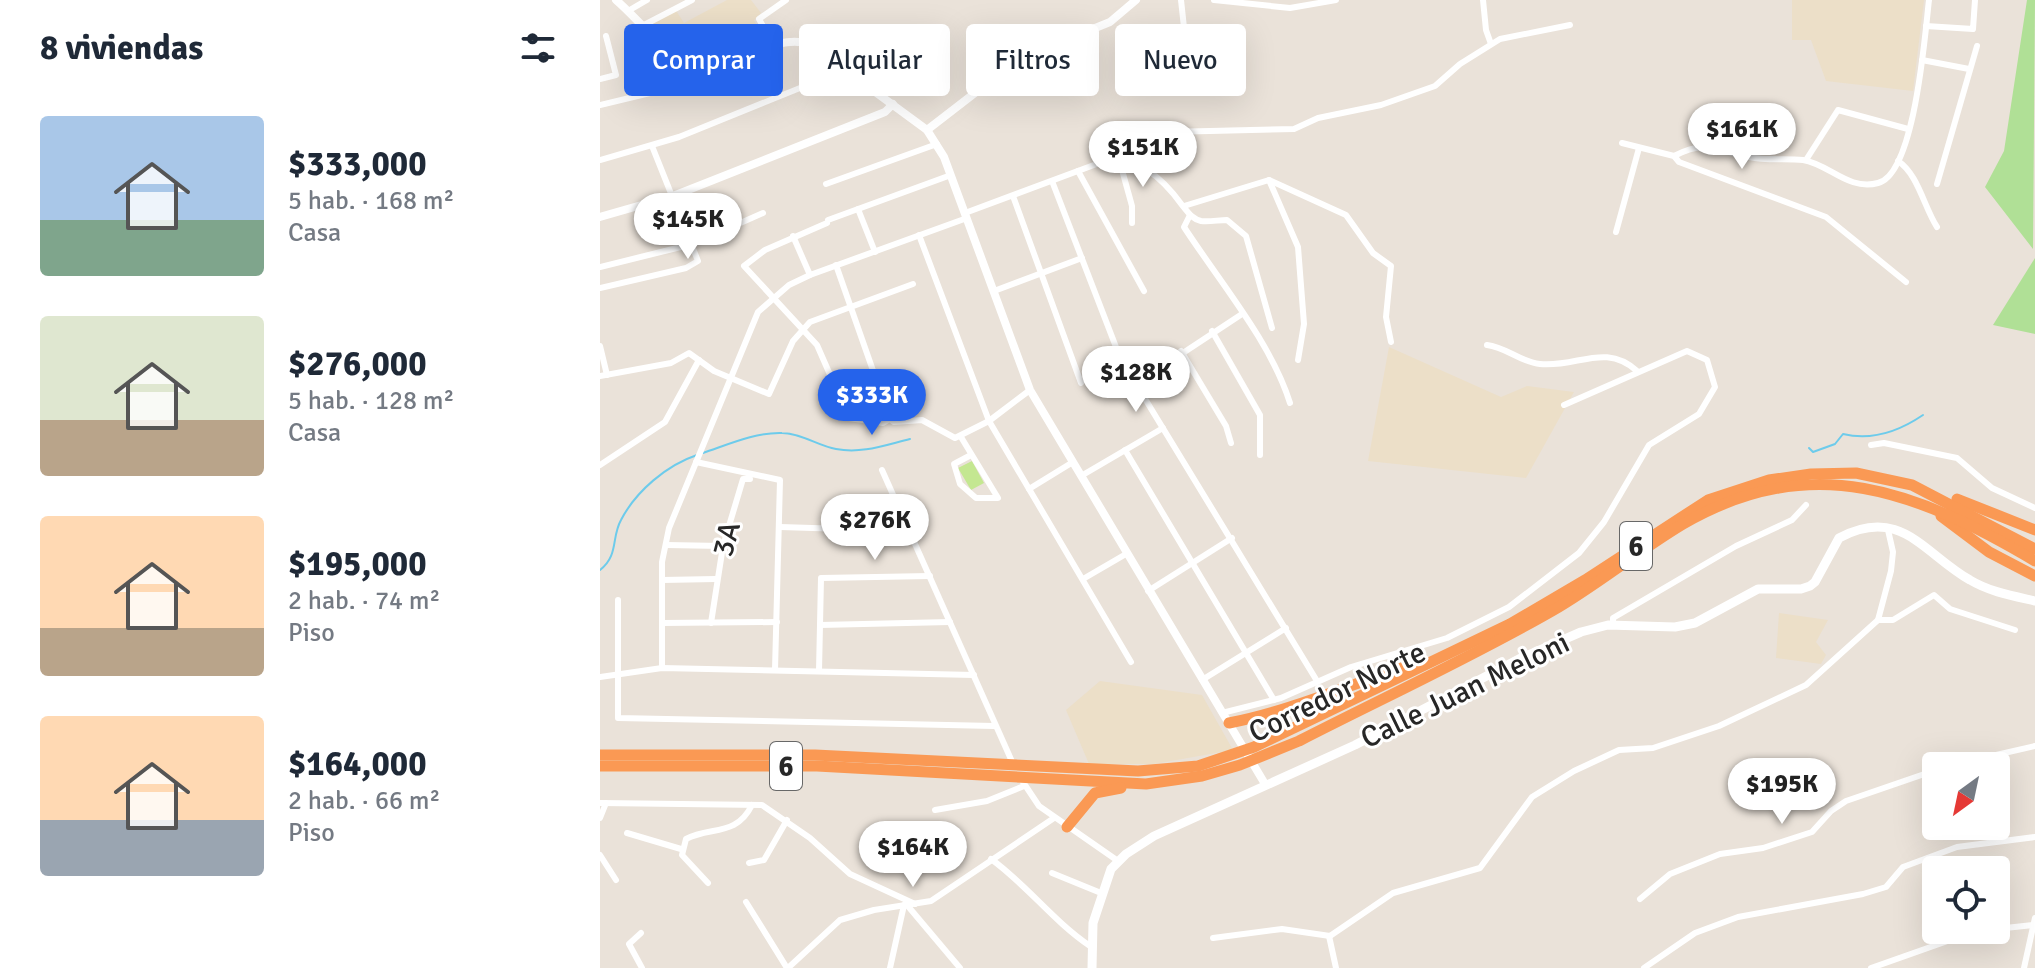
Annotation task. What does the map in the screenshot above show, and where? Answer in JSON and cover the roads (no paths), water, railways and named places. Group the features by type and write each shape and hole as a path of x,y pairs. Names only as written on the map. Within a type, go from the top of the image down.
{"highway":[{"name":"Corredor Norte","path":"1258,752 1536,609 1679,516 1738,489 1811,474 1856,473 1912,485 2035,549"},
{"path":"1912,485 2035,530"},
{"name":"Corredor Norte","path":"600,766 972,769 1053,773 1146,784 1202,776 1553,610 1711,510 1742,498 1812,486 1854,487 1913,498 1973,525 2035,561"},
{"path":"1913,498 1989,552 2035,576"},
{"path":"1225,718 1292,708 1334,689 1443,655"},
{"name":"Corredor Norte","path":"600,755 815,755 972,769"},
{"name":"Corredor Norte","path":"1053,773 1138,771 1236,761"},
{"path":"1067,827 1095,793 1146,784"}],"main road":[{"name":"Calle Juan Meloni","path":"1092,968 1090,946 1101,893 1118,861 1154,836 1355,745 1519,659 1581,632 1613,626 1675,627 1695,623 1758,589 1801,589 1815,582 1839,538 1865,527 1914,537 1981,587 2035,601"}],"street":[{"path":"616,0 643,24"},
{"path":"628,11 647,0"},
{"path":"646,24 692,0"},
{"path":"762,24 759,19 786,0"},
{"path":"927,130 1019,59 1110,22 1136,0"},
{"path":"1181,0 1184,24"},
{"path":"1214,0 1290,8 1336,0"},
{"path":"1483,0 1486,30 1491,44"},
{"path":"1674,156 1705,144 1766,161 1806,160 1838,178 1870,184 1888,178 1898,161 1908,129 1922,60 1929,0"},
{"path":"1926,26 1973,29 1975,0"},
{"path":"1137,164 1135,150 1168,132 1294,129 1318,118 1409,96 1435,86 1460,64 1491,44 1527,31 1570,25"},
{"path":"600,79 616,75 606,36"},
{"path":"1937,184 1977,46"},
{"path":"1922,60 1969,69"},
{"path":"600,160 652,146 799,88"},
{"path":"600,105 638,96"},
{"path":"882,96 927,130 937,144 1030,390 1265,784"},
{"path":"600,217 673,196 885,112 893,104"},
{"path":"1806,160 1838,110 1908,129"},
{"path":"1622,143 1674,156 1693,167 1826,217 1906,282"},
{"path":"826,184 937,144"},
{"path":"600,288 686,268 698,261 652,146"},
{"path":"1616,232 1639,148"},
{"path":"1119,159 1132,206 1132,223"},
{"path":"662,668 662,580 666,545 697,461 749,328 771,299 810,275 1078,171 1119,159 1156,174 1190,215 1199,221 1227,220 1246,236 1272,328"},
{"path":"1898,161 1909,169 1922,204 1937,227"},
{"path":"1078,171 1144,291"},
{"path":"890,419 883,423 849,418 817,345 771,299 744,266 793,236 951,175"},
{"path":"1184,206 1269,180 1346,215 1373,253 1391,266 1386,317 1391,342"},
{"path":"1269,180 1298,247 1304,324 1298,360"},
{"path":"1052,181 1121,360"},
{"path":"1013,196 1081,383"},
{"path":"858,209 875,252"},
{"path":"600,267 693,244 763,213"},
{"path":"1190,215 1184,227 1242,314 1285,387 1290,403"},
{"path":"919,235 989,421 1131,662"},
{"path":"793,236 810,275"},
{"path":"994,291 1082,258"},
{"path":"836,265 890,419 894,422 922,420 950,437 961,437 989,421 1030,390"},
{"path":"600,346 604,376 671,363 689,353 731,379 771,393 787,353 802,329 822,316 913,284"},
{"path":"1242,314 1181,351 1136,384 1317,681"},
{"path":"1212,331 1260,415 1260,455"},
{"path":"1487,345 1502,347 1540,364 1611,356 1625,360 1637,371"},
{"path":"1181,351 1226,426 1231,443"},
{"path":"1225,718 1317,681 1447,638 1509,607 1579,553 1604,522 1649,445 1699,414 1715,387 1707,360 1687,351 1564,405"},
{"path":"600,465 665,422 699,360"},
{"path":"1081,476 1163,428"},
{"path":"961,437 998,498 976,498 960,484 954,464 971,455"},
{"path":"1871,445 1884,443 1957,458 1992,488 2035,508"},
{"path":"1125,450 1274,700"},
{"path":"697,461 780,480 775,670"},
{"path":"1029,489 1073,462"},
{"path":"882,470 994,726 1024,786 1054,818 1118,861"},
{"name":"3A","path":"711,623 723,546 743,479 765,478"},
{"path":"1613,626 1613,618 1650,594 1736,546 1792,520 1806,505"},
{"path":"780,527 909,531"},
{"path":"1213,938 1282,929 1329,936 1393,893 1480,868 1532,797 1574,771 1619,750 1653,748 1719,726 1806,685 1878,620 1891,571 1893,552 1888,530"},
{"path":"1148,591 1232,538"},
{"path":"666,545 723,546"},
{"path":"1083,579 1126,554"},
{"path":"819,671 821,578 930,576"},
{"path":"662,580 716,579"},
{"path":"1878,620 1893,620 1934,595 1950,609 2015,630"},
{"path":"618,600 618,718 994,726"},
{"path":"662,623 777,622"},
{"path":"820,625 950,622"},
{"path":"1202,680 1286,628"},
{"path":"1827,659 1824,662 1828,668"},
{"path":"600,677 662,668 974,675"},
{"path":"2009,752 2035,746"},
{"path":"1640,899 1670,874 1720,854 1763,848 1812,832 1831,811 1846,801 1922,775"},
{"path":"935,810 987,801 1024,786"},
{"path":"600,818 603,803 752,805 770,808 850,874 909,905 960,968"},
{"path":"681,849 688,837 709,835 742,821 752,805"},
{"path":"746,902 787,968 840,920 931,901 1054,818"},
{"path":"749,863 764,860 787,820"},
{"path":"627,833 681,849 691,867 708,883"},
{"path":"1644,968 1695,933 1738,917 1886,887 1903,867 1957,847 2035,837"},
{"path":"600,855 616,880"},
{"path":"991,859 1011,874 1070,932 1090,946"},
{"path":"1052,873 1101,893"},
{"path":"890,968 909,905"},
{"path":"2010,926 2034,921 2024,968"},
{"path":"641,933 629,944 642,968"},
{"path":"1329,936 1336,968"},
{"path":"1871,968 1938,944"}],"waterway":[{"path":"1809,448 1813,452 1835,444 1843,434 1884,434 1923,415"},
{"path":"703,453 772,433 796,435 846,450 873,448 910,439"},
{"path":"600,570 610,558 618,527 635,499 664,472 697,455"}]}
